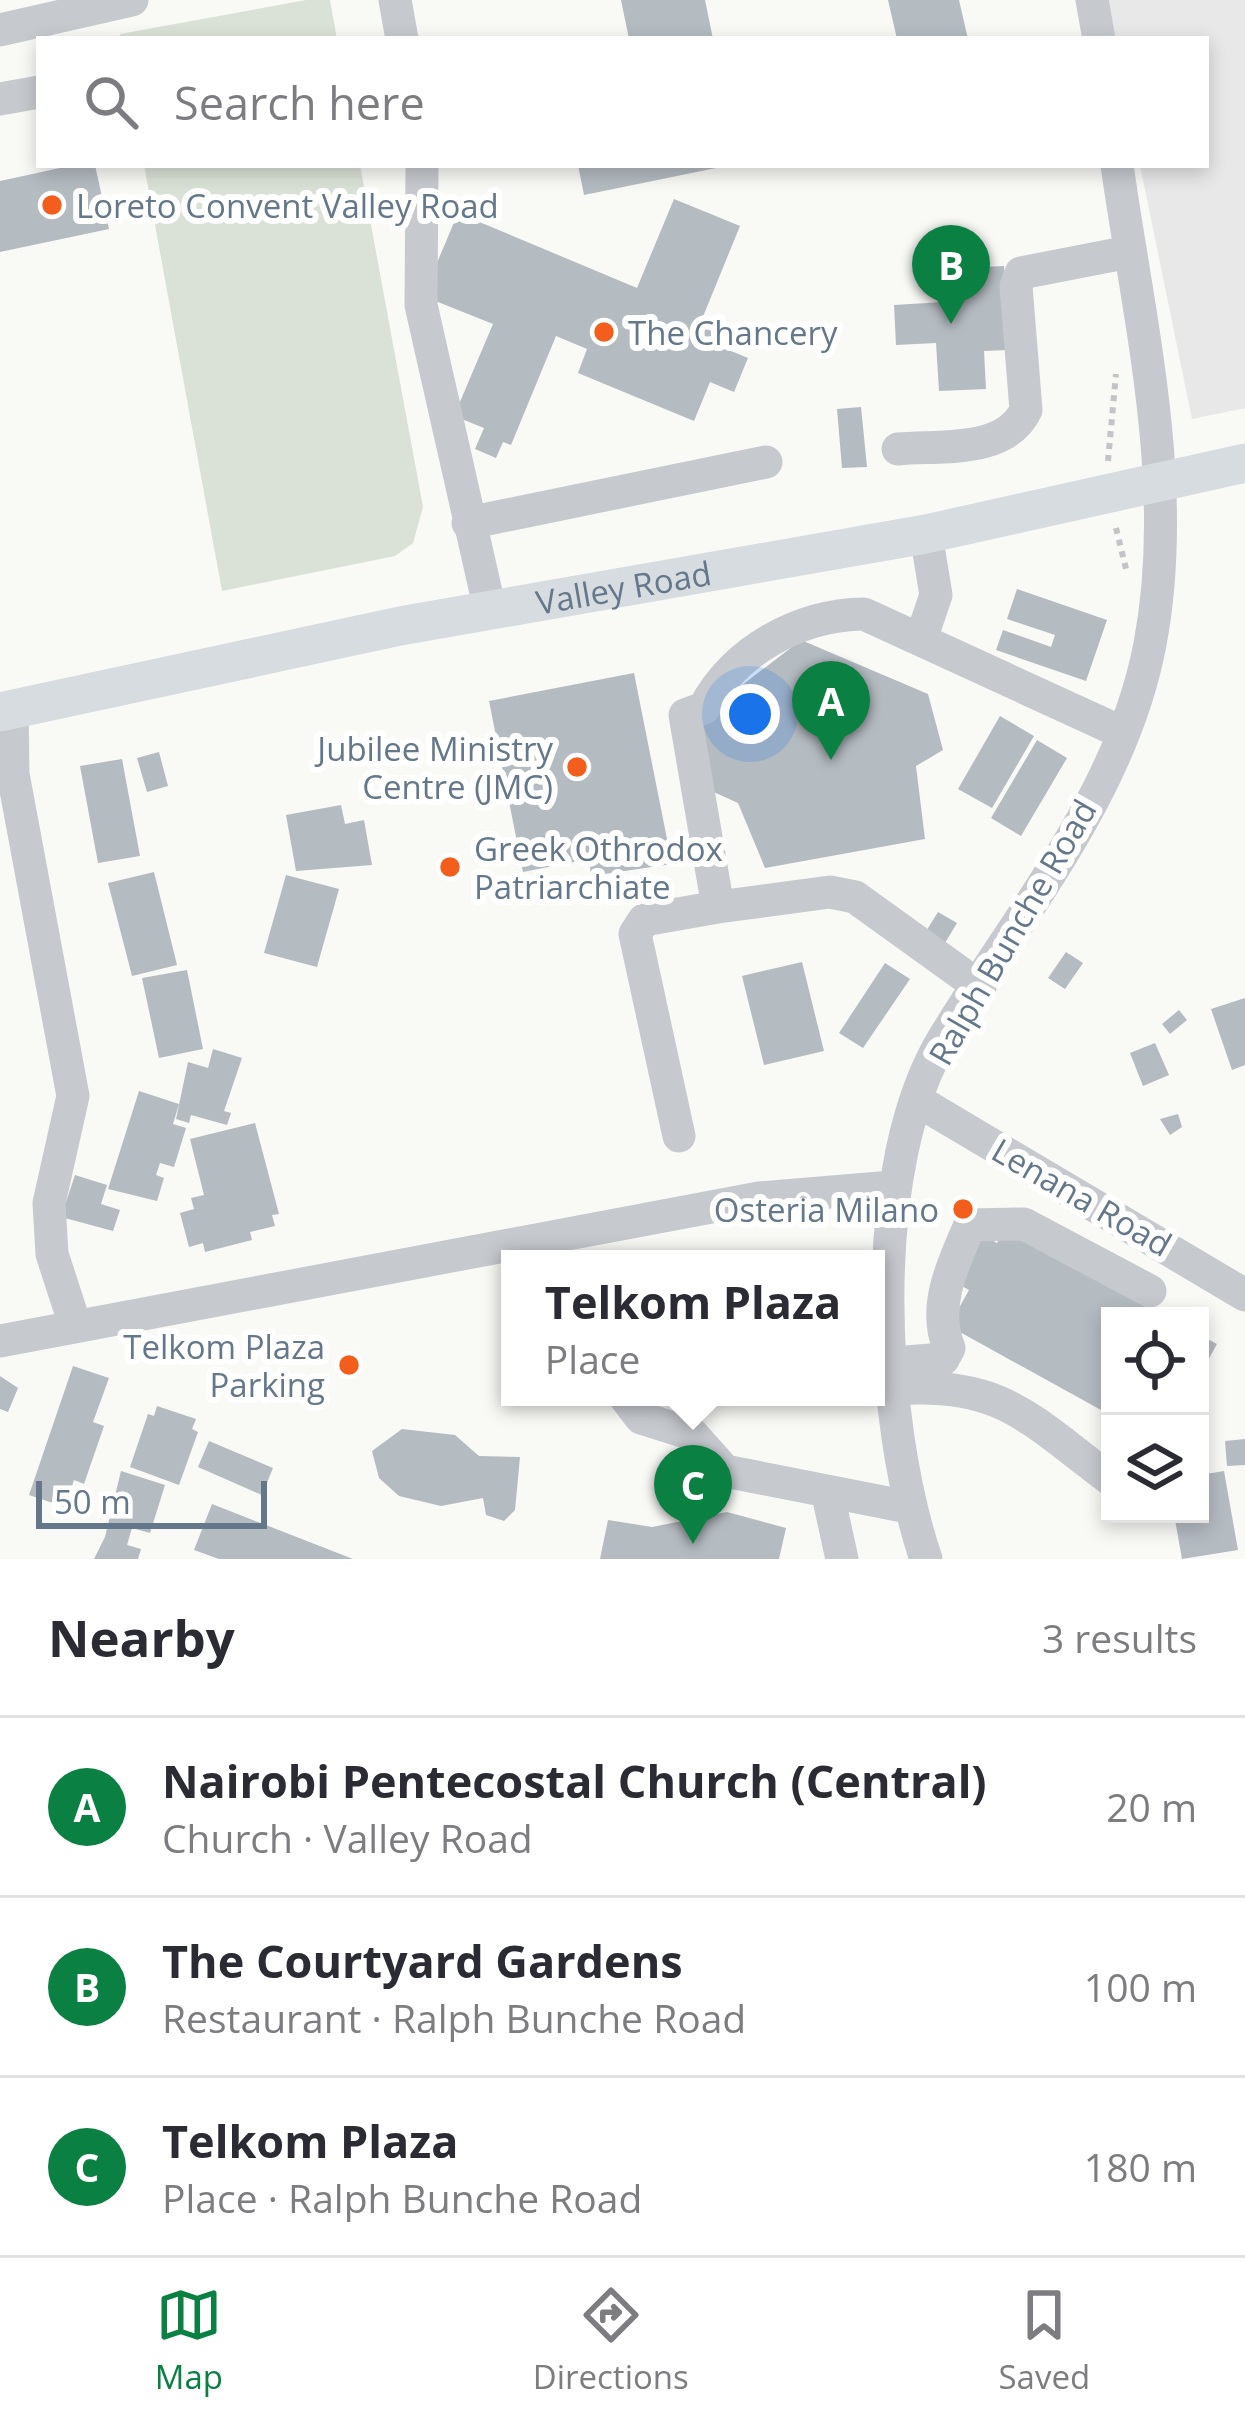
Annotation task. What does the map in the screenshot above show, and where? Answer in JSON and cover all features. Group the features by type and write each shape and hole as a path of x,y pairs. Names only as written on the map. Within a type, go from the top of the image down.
{"main road":[{"name":"Valley Road","path":"6,711 487,602 926,534 1245,464"}],"street":[{"path":"0,30 56,28 132,0"},
{"path":"395,0 401,36"},
{"path":"1092,0 1098,36"},
{"path":"0,99 36,93"},
{"path":"422,168 421,305 487,602"},
{"name":"Ralph Bunche Road","path":"926,1559 908,1507 894,1376 886,1288 892,1186 942,1039 1071,842 1121,732 1150,644 1160,479 1117,168"},
{"path":"898,449 994,441 1018,428 1026,410 1016,286 1021,273 1129,252"},
{"path":"468,523 766,462"},
{"path":"921,639 936,596 926,534"},
{"path":"718,907 685,715 704,708 721,678 753,650 831,615 864,614 1121,732"},
{"path":"6,711 73,1096 49,1203 52,1254 76,1325"},
{"path":"679,1136 635,934 644,920 830,892 854,897 980,987"},
{"name":"Lenana Road","path":"918,1101 1245,1295"},
{"path":"0,1341 759,1198 892,1186"},
{"path":"894,1376 944,1359 949,1348 942,1331 946,1277 970,1226 1024,1224 1150,1291"},
{"path":"894,1376 992,1396 1101,1473"},
{"path":"632,1406 641,1418 692,1434 724,1471 908,1507"},
{"path":"828,1495 842,1559"}],"shaded area":[{"path":"306,0 330,0 336,36 120,36"},
{"path":"1106,0 1245,0 1245,408 1192,419 1141,168 1209,168 1209,36 1113,36"},
{"path":"145,168 361,168 423,507 413,543 395,556 222,591"}],"building":[{"path":"621,0 705,0 712,36 628,36"},
{"path":"888,0 959,0 967,36 896,36"},
{"name":"Loreto Convent Valley Road","path":"60,168 96,168 109,229 0,252 0,181"},
{"path":"579,168 716,168 584,195"},
{"name":"The Chancery","path":"674,199 740,226 702,319 721,327 714,344 748,358 734,392 710,382 694,421 578,373 587,349 556,336 511,445 503,442 496,458 475,449 484,428 454,416 493,324 423,296 458,213 637,288"},
{"path":"1004,266 1008,350 984,351 986,389 939,391 936,343 896,345 894,305 960,301 958,268"},
{"path":"861,407 867,467 842,468 837,409"},
{"path":"1017,589 1107,620 1086,681 996,650 1003,630 1051,647 1055,635 1007,619"},
{"path":"801,640 928,694 943,750 916,766 925,839 765,868 738,803 707,789 694,722"},
{"name":"Jubilee Ministry Centre (JMC)","path":"634,673 672,864 591,876 589,859 523,872 489,701"},
{"path":"1000,716 1034,736 992,808 958,789"},
{"path":"1037,740 1067,758 1021,836 991,818"},
{"path":"159,752 168,786 147,792 137,758"},
{"path":"122,759 140,856 98,863 80,766"},
{"path":"341,805 345,824 364,820 372,865 296,871 286,815"},
{"path":"154,872 177,965 132,976 108,883"},
{"path":"286,875 339,889 317,967 264,953"},
{"path":"938,912 957,923 939,953 920,941"},
{"path":"1066,952 1083,963 1065,989 1048,978"},
{"path":"802,962 824,1051 764,1065 742,976"},
{"path":"885,963 910,979 863,1048 839,1033"},
{"path":"187,970 203,1049 159,1058 142,978"},
{"path":"1245,998 1245,1065 1232,1070 1211,1009"},
{"path":"1179,1010 1187,1020 1170,1034 1162,1024"},
{"path":"1155,1043 1169,1075 1143,1086 1130,1053"},
{"path":"213,1049 242,1058 224,1111 231,1113 227,1125 191,1115 189,1123 176,1119 188,1062 208,1068"},
{"path":"139,1091 179,1104 173,1124 186,1128 174,1167 160,1163 156,1175 164,1178 157,1201 108,1189"},
{"path":"1178,1114 1182,1127 1170,1135 1160,1119"},
{"path":"255,1123 279,1214 272,1215 275,1226 250,1232 252,1240 205,1252 203,1243 189,1247 180,1213 194,1209 191,1198 204,1195 190,1139"},
{"path":"75,1175 107,1185 101,1204 120,1210 113,1231 61,1217"},
{"path":"1005,1228 1150,1307 1101,1307 1101,1410 949,1326 969,1290 951,1280 977,1232 997,1243"},
{"path":"73,1366 109,1378 93,1422 104,1426 84,1484 74,1480 65,1507 29,1495"},
{"path":"0,1376 18,1388 8,1412 0,1409"},
{"path":"157,1406 196,1419 192,1429 198,1432 179,1485 130,1467 148,1414 154,1416"},
{"path":"402,1429 455,1435 479,1456 520,1457 515,1510 504,1521 486,1515 483,1498 441,1506 399,1496 379,1478 372,1451"},
{"path":"1245,1439 1245,1465 1227,1466 1225,1441"},
{"path":"209,1441 273,1468 262,1495 198,1467"},
{"path":"121,1471 165,1485 150,1533 132,1528 127,1545 141,1549 138,1559 94,1559 105,1537"},
{"path":"1224,1471 1238,1550 1182,1559 1176,1523 1209,1523 1209,1474"},
{"path":"212,1504 353,1559 219,1559 194,1550"},
{"path":"727,1512 786,1528 779,1559 600,1559 608,1520 652,1527"}],"place":[{"name":"Loreto Convent Valley Road","path":"52,205"},
{"name":"The Courtyard Gardens","path":"951,324"},
{"name":"The Chancery","path":"604,332"},
{"name":"Nairobi Pentecostal Church (Central)","path":"831,760"},
{"name":"Jubilee Ministry Centre (JMC)","path":"577,767"},
{"name":"Greek Othrodox Patriarchiate","path":"450,867"},
{"name":"Osteria Milano","path":"963,1209"},
{"name":"Telkom Plaza Parking","path":"349,1365"},
{"name":"Telkom Plaza","path":"693,1544"}]}
